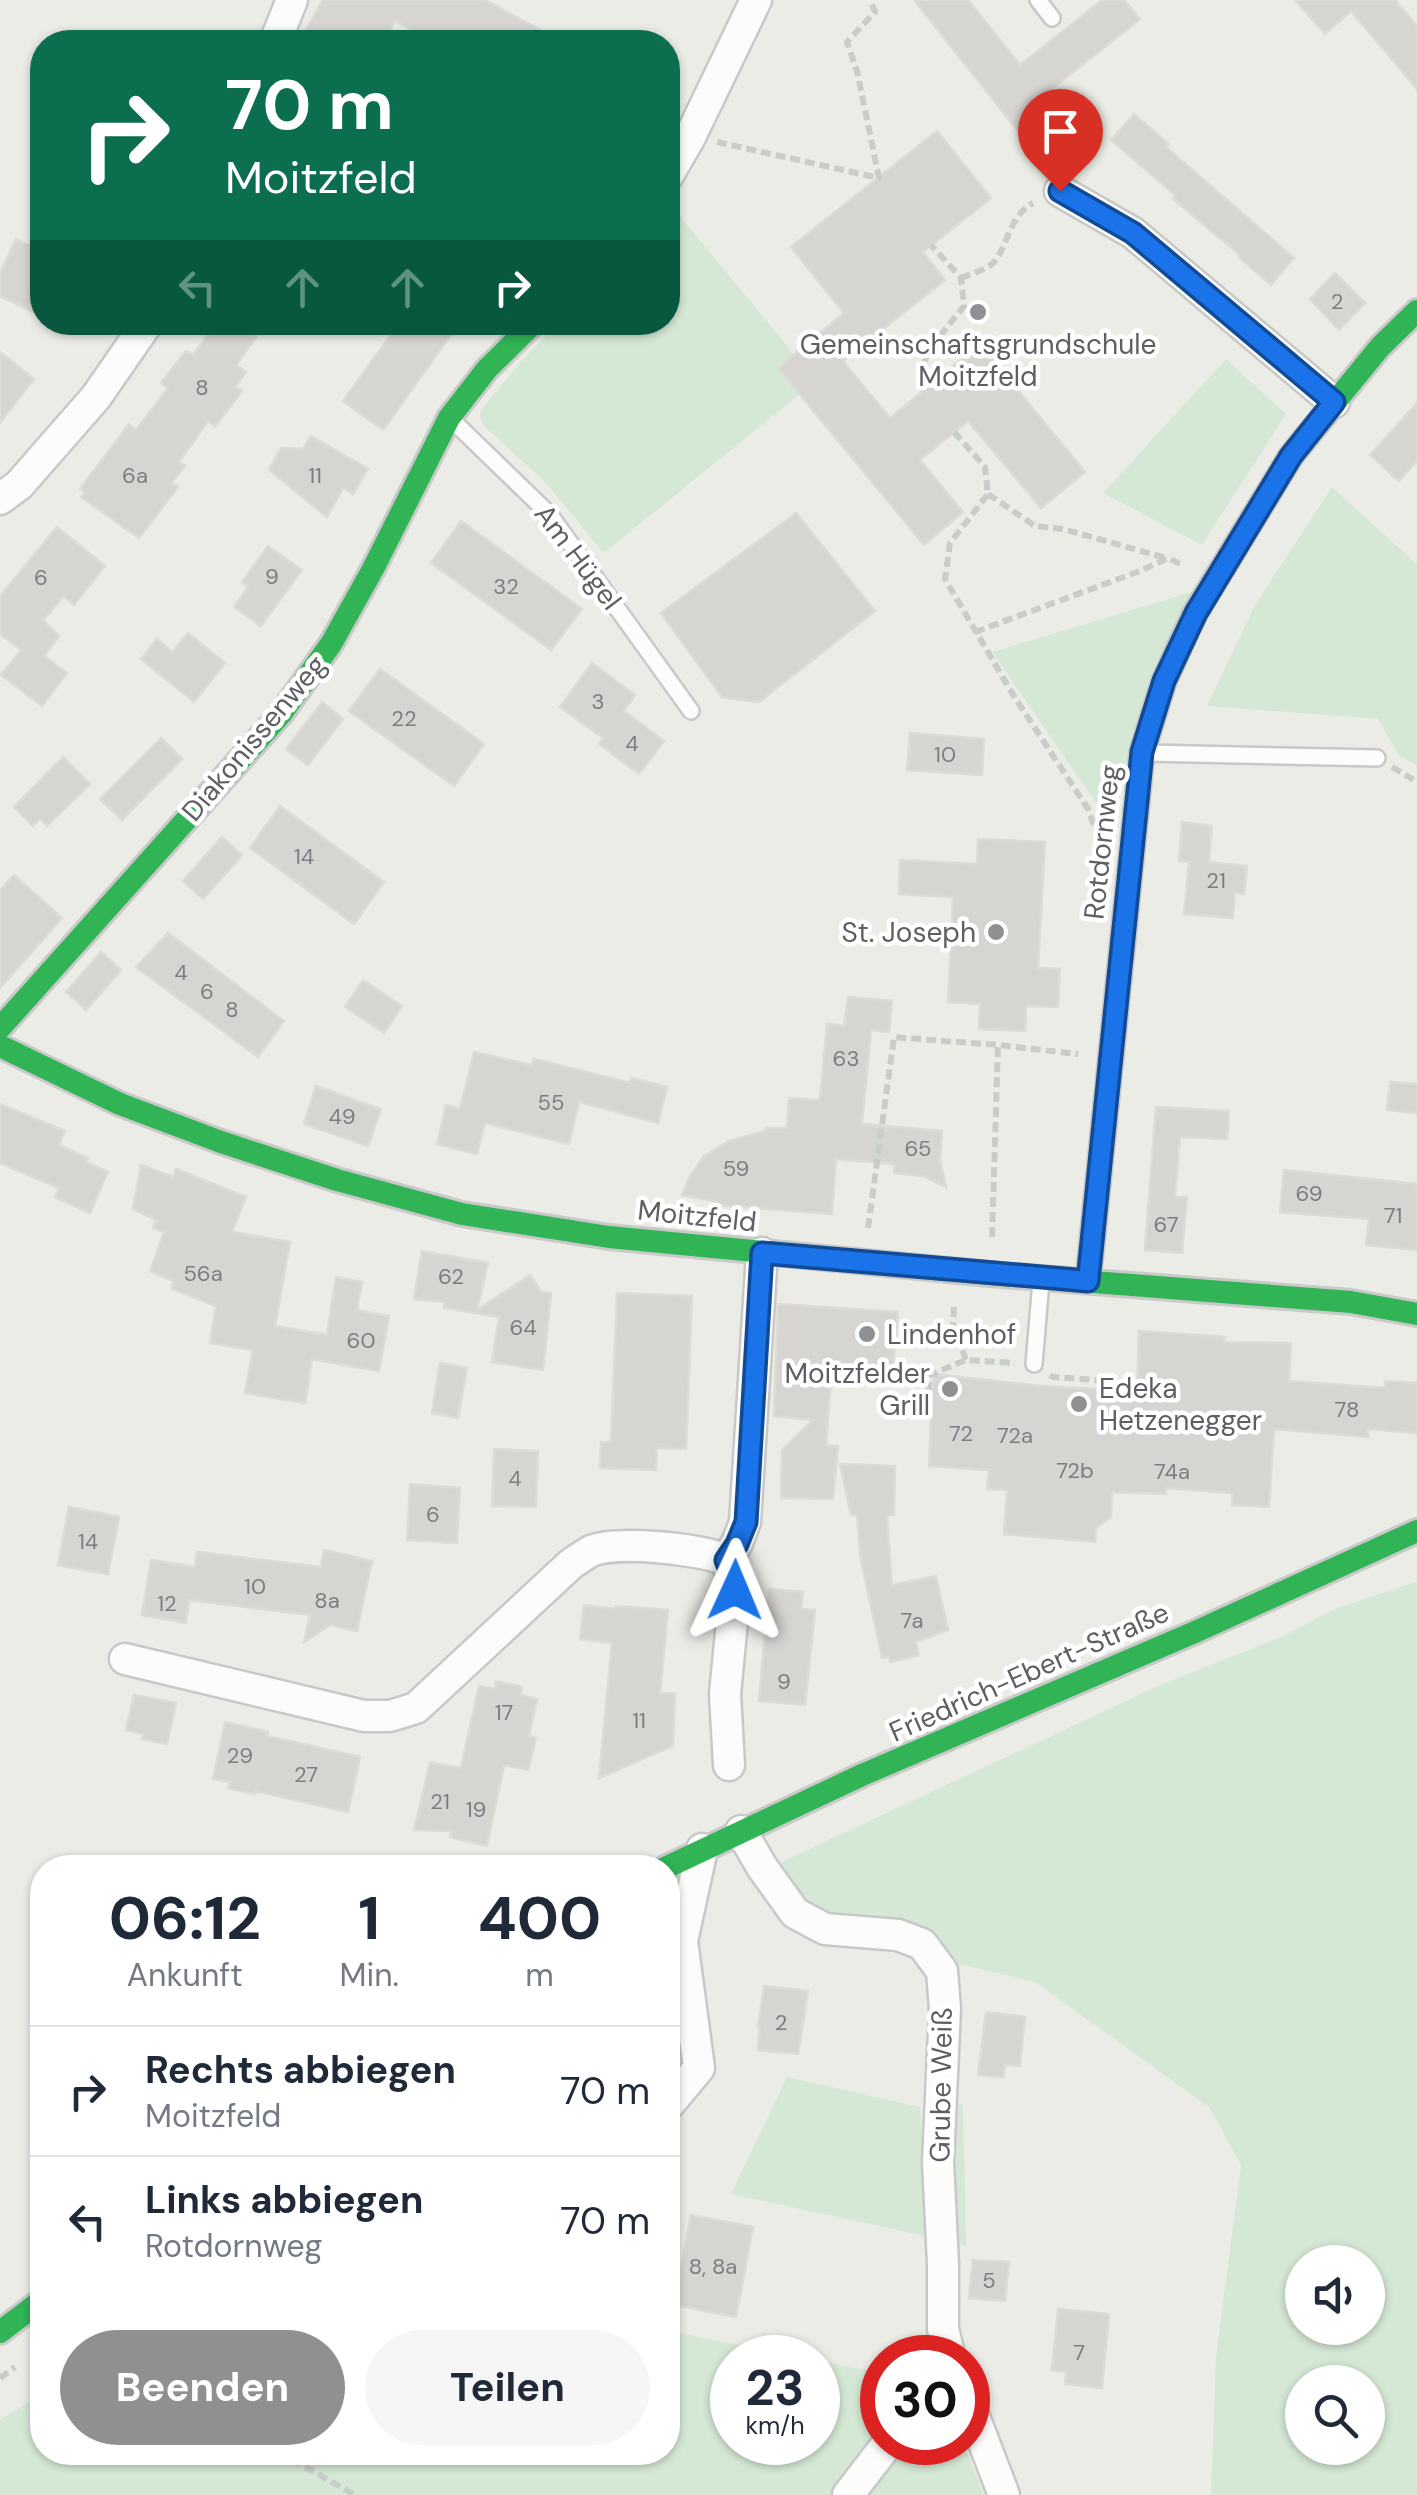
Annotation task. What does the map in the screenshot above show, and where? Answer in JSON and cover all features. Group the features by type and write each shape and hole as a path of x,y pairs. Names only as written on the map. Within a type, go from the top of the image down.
{"main road":[{"name":"Rotdornweg","path":"1088,1281 1142,752 1164,681 1196,613 1291,456 1380,346 1417,311"},
{"name":"Diakonissenweg","path":"0,1028 281,714 331,644 374,569 449,418 487,369 522,335"},
{"name":"Moitzfeld","path":"0,1046 120,1104 220,1142 444,1209 610,1237 990,1274 1351,1302 1417,1314"},
{"name":"Friedrich-Ebert-Straße","path":"680,1860 1417,1531"},
{"path":"0,2332 30,2309"}],"street":[{"path":"280,30 292,0"},
{"path":"680,153 756,0"},
{"path":"1060,191 1133,233 1334,402"},
{"path":"0,499 19,484 96,396 139,335"},
{"path":"726,1560 746,1522 762,1253"},
{"path":"125,1659 364,1716 390,1716 416,1708 571,1564 592,1551 631,1546 714,1555 726,1560 735,1590 725,1694 729,1765"},
{"name":"Grube Weiß","path":"741,1831 795,1913 825,1929 898,1935 922,1944 942,1971 938,2162 943,2335"},
{"path":"680,2091 699,2068 682,1941 702,1849"},
{"path":"990,2458 1004,2495"},
{"path":"848,2495 871,2465"}],"lane":[{"path":"1038,0 1052,18"},
{"name":"Am Hügel","path":"449,418 550,515 691,711"},
{"path":"1142,752 1377,758"},
{"path":"1034,1364 1041,1277"}],"path":[{"path":"690,136 878,178 847,42 875,12 870,0"},
{"path":"962,278 994,263 1009,230 1026,207"},
{"path":"921,391 926,354 964,306 962,278 931,245"},
{"path":"954,432 986,467 988,494 950,543 945,580 1012,693 1088,808 1101,844"},
{"path":"988,494 1036,526 1064,529 1168,558 1214,582"},
{"path":"975,632 1168,558"},
{"path":"874,1263 868,1227 894,1037 1081,1055 1082,1038"},
{"path":"990,1274 998,1045"},
{"path":"957,1270 953,1325 966,1360"},
{"path":"881,1406 926,1407 930,1375 966,1360 1034,1364 1054,1377 1122,1382"},
{"path":"302,2465 355,2495"}],"green space":[{"path":"680,216 816,381 605,552 545,482 484,426 480,417 481,410 547,335 680,335"},
{"path":"1226,359 1286,414 1202,545 1103,493"},
{"path":"1332,487 1417,564 1417,766 1398,754 1378,719 1207,706 1255,605"},
{"path":"1192,592 1122,783 1112,826 992,652"},
{"path":"1417,1582 1417,2495 1213,2495 1216,2357 1241,2165 1209,2107 1035,1982 959,1964 952,1969 799,1909 773,1866 1158,1686 1283,1636 1337,1608"},
{"path":"787,2077 920,2107 930,2237 731,2194"},
{"path":"953,2104 963,2104 966,2246 956,2244"},
{"path":"680,2333 710,2339 710,2465 840,2465 840,2365 860,2369 860,2463 834,2495 0,2495 0,2420 30,2401 30,2465 680,2465"},
{"path":"884,2465 972,2465 984,2495 862,2495"}],"building":[{"path":"323,0 485,0 541,30 412,30 395,21 390,30 306,30"},
{"path":"914,0 968,0 1020,65 1102,0 1124,0 1140,19 1044,95 1064,120 1030,146"},
{"path":"1295,0 1395,0 1417,26 1417,89 1351,11 1325,34"},
{"path":"1134,114 1169,144 1166,147 1294,258 1271,285 1111,140"},
{"path":"937,131 991,198 923,252 945,280 843,361 890,418 980,344 1085,472 1041,508 968,421 920,460 963,512 924,545 778,368 844,313 791,247"},
{"path":"16,239 30,246 30,310 0,296 0,274"},
{"path":"1335,273 1365,303 1339,330 1310,299"},
{"path":"208,335 258,335 236,365 246,372 235,387 242,391 215,427 208,421 179,462 185,466 172,483 178,487 139,538 81,497 85,492 80,489 129,424 136,430 168,388 161,383 186,351 193,355"},
{"path":"391,335 451,335 383,430 343,401"},
{"path":"0,352 34,379 0,423"},
{"path":"1417,403 1417,461 1399,481 1370,455"},
{"path":"311,436 368,469 353,494 343,488 327,517 269,470 281,448 303,449"},
{"path":"796,513 875,611 759,702 722,697 661,613"},
{"path":"461,521 582,609 551,650 431,563"},
{"path":"57,527 105,566 74,605 64,596 43,620 59,636 44,656 67,673 42,706 1,675 21,650 0,634 0,596"},
{"path":"268,546 302,570 261,626 234,607 248,587 242,582"},
{"path":"188,633 225,663 194,702 141,659 157,639 172,652"},
{"path":"592,663 635,695 624,711 664,741 639,774 599,744 603,738 560,707"},
{"path":"380,669 484,744 454,786 349,711"},
{"path":"322,702 343,719 308,765 286,749"},
{"path":"910,733 984,739 982,775 907,770"},
{"path":"161,738 182,759 122,820 100,799"},
{"path":"63,757 90,784 47,826 40,818 33,826 14,807"},
{"path":"280,806 384,882 354,924 250,848"},
{"path":"1182,822 1212,826 1209,862 1247,866 1244,894 1235,893 1233,918 1184,914 1189,862 1179,861"},
{"path":"222,837 242,855 203,899 183,881"},
{"name":"St. Joseph","path":"978,839 1045,842 1038,968 1060,969 1058,1007 1026,1006 1025,1031 979,1029 980,1004 948,1002 953,897 899,894 900,860 977,864"},
{"path":"14,875 62,918 0,988 0,890"},
{"path":"168,933 284,1021 258,1057 136,967"},
{"path":"101,952 121,970 86,1010 66,992"},
{"path":"363,980 402,1006 384,1033 345,1007"},
{"path":"848,997 892,1001 889,1032 871,1030 862,1124 942,1131 940,1161 946,1187 923,1176 894,1173 895,1164 836,1159 832,1214 714,1205 714,1201 682,1195 704,1156 729,1141 766,1128 787,1128 789,1098 820,1100 827,1024 844,1026"},
{"path":"474,1052 532,1065 534,1059 630,1083 631,1078 667,1087 658,1123 579,1102 569,1144 485,1123 477,1154 437,1144 446,1105 460,1109"},
{"path":"1390,1082 1417,1084 1417,1113 1387,1110"},
{"path":"316,1086 381,1109 368,1146 304,1124"},
{"path":"0,1104 65,1131 59,1145 108,1172 90,1213 55,1197 59,1188 0,1163"},
{"path":"1156,1107 1229,1111 1227,1139 1180,1137 1175,1197 1187,1197 1182,1253 1145,1250"},
{"path":"141,1165 173,1177 176,1169 246,1197 232,1232 290,1242 275,1326 327,1335 336,1277 362,1282 357,1310 389,1316 379,1371 312,1359 305,1403 245,1393 253,1350 210,1343 216,1306 172,1289 173,1281 150,1271 164,1232 153,1228 156,1220 133,1209"},
{"path":"1284,1170 1417,1184 1417,1250 1366,1245 1369,1219 1280,1212"},
{"path":"422,1251 488,1263 477,1310 530,1275 541,1292 551,1293 543,1370 492,1362 499,1317 444,1308 445,1302 414,1299"},
{"path":"617,1293 692,1296 686,1449 657,1448 656,1470 600,1468 601,1442 611,1442"},
{"path":"778,1304 898,1312 893,1370 832,1365 826,1446 838,1446 833,1499 781,1498 782,1450 813,1420 774,1416"},
{"path":"1139,1331 1225,1337 1224,1342 1291,1343 1289,1381 1385,1388 1385,1381 1417,1383 1417,1433 1368,1429 1368,1437 1274,1429 1269,1507 1232,1505 1232,1493 1166,1488 1166,1494 1112,1492 1111,1517 1096,1528 1095,1542 1004,1534 1007,1490 987,1489 989,1470 929,1466 933,1374 1137,1391"},
{"path":"440,1363 467,1368 458,1418 432,1413"},
{"path":"494,1449 538,1451 536,1507 492,1506"},
{"path":"840,1464 895,1466 894,1515 887,1515 892,1585 936,1576 948,1630 916,1642 919,1655 890,1662 889,1657 882,1658 861,1560 857,1515 851,1515"},
{"path":"410,1484 460,1488 457,1543 407,1540"},
{"path":"69,1507 119,1517 108,1574 58,1565"},
{"path":"324,1550 372,1561 357,1631 330,1625 304,1642 310,1615 189,1600 186,1623 142,1615 151,1560 195,1567 197,1552 321,1567"},
{"path":"769,1589 803,1592 801,1609 815,1610 805,1705 759,1701"},
{"path":"584,1605 668,1610 660,1693 675,1694 673,1746 599,1778 612,1643 580,1639"},
{"path":"496,1681 522,1687 521,1695 537,1699 529,1736 536,1738 528,1770 504,1765 487,1846 450,1837 451,1831 414,1830 430,1763 461,1768 479,1686 495,1689"},
{"path":"134,1695 176,1703 167,1744 142,1739 143,1734 126,1730"},
{"path":"225,1722 268,1732 267,1736 360,1757 348,1812 228,1788 230,1782 213,1779"},
{"path":"764,1986 808,1991 798,2054 758,2050"},
{"path":"986,2012 1025,2017 1020,2066 1005,2065 1003,2077 978,2075"},
{"path":"691,2215 753,2227 736,2317 680,2306 680,2273"},
{"path":"973,2260 1009,2262 1005,2301 969,2298"},
{"path":"1058,2309 1109,2314 1102,2388 1065,2384 1066,2372 1052,2370"}],"traffic: fast":[{"path":"1088,1281 1142,752 1164,681 1195,613 1291,456 1380,347 1417,311"},
{"path":"0,1028 281,714 331,644 449,418 487,369 522,335"},
{"path":"0,1046 120,1104 221,1142 337,1180 462,1214 609,1237 990,1274 1351,1302 1417,1314"},
{"path":"680,1861 862,1775 1195,1632 1417,1531"},
{"path":"0,2332 30,2309"}],"place":[{"name":"Gemeinschaftsgrundschule Moitzfeld","path":"978,312"},
{"name":"St. Joseph","path":"996,932"},
{"name":"Lindenhof","path":"867,1334"},
{"name":"Moitzfelder Grill","path":"950,1389"},
{"name":"Edeka Hetzenegger","path":"1079,1404"}],"route":[{"path":"735,1590 726,1560 746,1522 762,1253 1088,1281 1142,752 1164,681 1196,613 1291,456 1334,402 1133,233 1060,191"}]}
